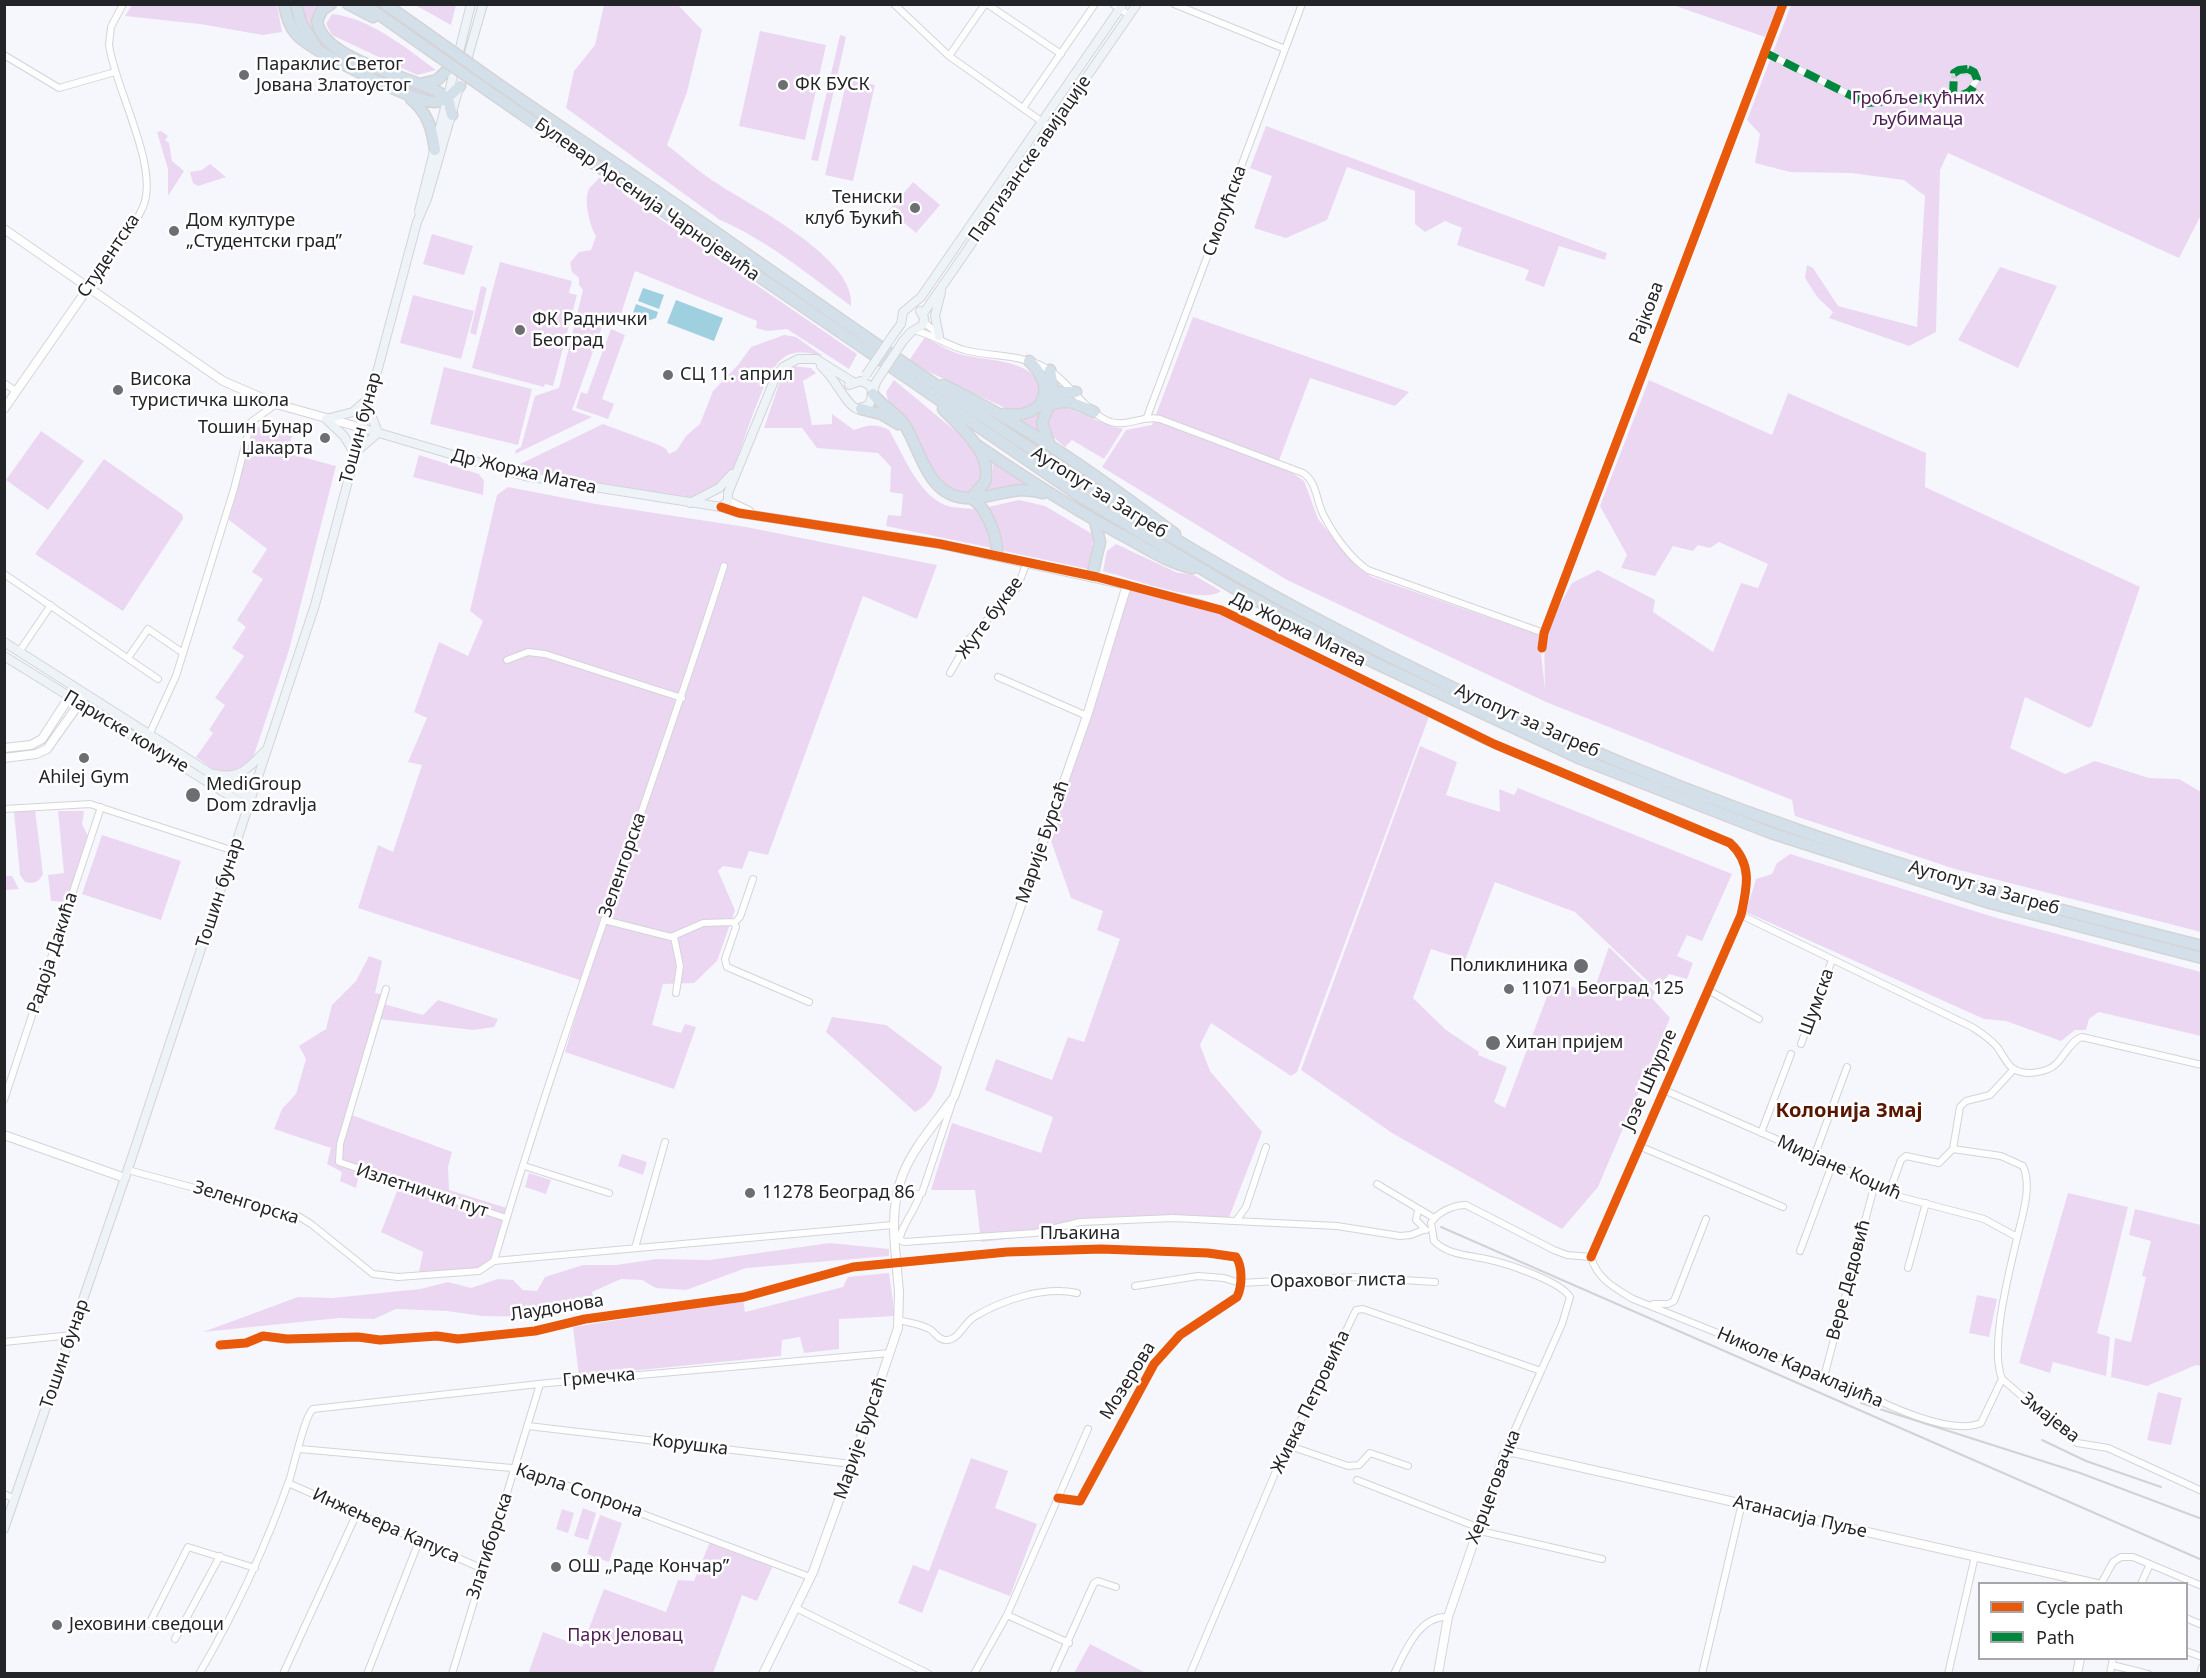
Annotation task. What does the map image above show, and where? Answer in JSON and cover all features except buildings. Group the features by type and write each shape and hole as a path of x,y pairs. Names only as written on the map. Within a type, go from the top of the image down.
{"highway":[{"path":"284,4 290,26 297,35 318,49 398,90 425,101 448,99 460,86"},
{"path":"296,4 306,32 318,49"},
{"path":"331,4 322,10 317,21 325,40 350,55 412,83 437,91 448,99 452,115"},
{"path":"348,4 414,32"},
{"name":"Булевар Арсенија Чарнојевића","path":"364,4 414,32 638,180 911,369"},
{"name":"Булевар Арсенија Чарнојевића","path":"385,4 435,54 930,395"},
{"path":"397,4 414,32"},
{"path":"412,83 434,81 457,61"},
{"path":"398,90 426,114 435,150"},
{"path":"1029,361 1044,378 1045,405 1042,427 1051,446"},
{"path":"911,369 999,414 1051,446 1187,542 1189,549"},
{"name":"Аутопут за Загреб","path":"911,369 1046,459 1189,549 1318,621 1526,722 1648,774 1802,832 1917,869 2098,920 2202,946"},
{"path":"1045,405 1054,393 1050,370"},
{"path":"1054,393 1076,392"},
{"path":"873,393 897,416 908,432 932,479 940,489 951,496 971,498 1019,490 1036,490 1052,496"},
{"path":"930,395 974,442 984,458 987,471 982,488 971,498"},
{"name":"Аутопут за Загреб","path":"930,395 1084,499 1202,570 1318,634 1447,699 1571,755 1679,799 1811,847 1931,886 2199,958"},
{"path":"999,414 1022,415 1057,402 1070,402 1094,412"},
{"path":"861,409 888,417 908,432"},
{"path":"974,442 1052,496 1095,521 1180,565 1202,570"},
{"path":"971,498 983,511 996,542 997,555"},
{"path":"1092,576 1100,550 1100,536 1095,521"},
{"path":"1100,550 1110,539 1130,539"}],"main road":[{"name":"Тошин бунар","path":"420,215 421,198 471,4"},
{"name":"Тошин бунар","path":"4,1528 127,1174 320,591 354,454 420,215 427,199 483,4"},
{"name":"Партизанске авијације","path":"873,393 876,382 903,342 923,318 942,285 1137,4"},
{"name":"Партизанске авијације","path":"855,382 866,375 893,336 901,324 901,315 926,290 1119,6"},
{"path":"939,336 935,316 942,285"},
{"path":"908,308 918,309 923,318"},
{"path":"901,324 914,331"},
{"path":"689,503 720,498 737,470 779,371 798,359 812,359 823,362 855,382 865,382 873,393 869,405 861,409 849,405 831,374 812,359"},
{"path":"845,397 847,388 855,382"},
{"path":"326,418 353,412 370,396"},
{"path":"326,418 344,436 354,454 378,433 368,406"},
{"name":"Др Жоржа Матеа","path":"362,428 525,476 689,503 720,498"},
{"name":"Париске комуне","path":"4,642 207,771 249,803"},
{"name":"Париске комуне","path":"4,656 249,803"},
{"path":"207,771 227,777 241,774 269,747"}],"street":[{"name":"Студентска","path":"4,409 140,211 147,191 146,168 115,72 109,36 112,24 123,4"},
{"path":"894,4 949,56 1051,128"},
{"path":"949,56 986,4 1061,54"},
{"path":"1023,108 1095,4"},
{"path":"1174,4 1285,49"},
{"name":"Смолућска","path":"1147,417 1302,4"},
{"name":"Рајкова","path":"1542,648 1544,633 1783,4"},
{"path":"1119,6 1129,15"},
{"path":"1764,52 1866,103 1969,93 1977,78 1971,70 1955,72"},
{"path":"4,55 59,88 115,72"},
{"path":"1953,87 1953,96"},
{"path":"4,230 213,375 242,391 276,404 362,428"},
{"path":"923,318 946,343"},
{"path":"914,331 970,351 1029,361 1050,370 1076,392 1094,412 1116,423 1147,417 1207,436 1307,476 1314,484 1324,517 1354,558 1368,570 1544,633"},
{"path":"4,383 17,392"},
{"path":"149,735 168,696 183,653 231,500 251,422 276,404"},
{"name":"Др Жоржа Матеа","path":"720,498 756,514 997,555 1203,604 1236,616 1471,734 1730,843"},
{"name":"Жуте букве","path":"950,673 970,638 1013,594 1027,562"},
{"name":"Зеленгорска","path":"127,1174 298,1216 373,1274 398,1277 472,1272 494,1262 604,920 682,698 724,566"},
{"path":"4,574 158,679"},
{"name":"Марије Бурсаћ","path":"1127,585 1086,716 915,1211 900,1233 900,1240 904,1242 1035,1233 1080,1222 1173,1218 1236,1221"},
{"path":"19,652 51,605"},
{"path":"128,658 148,629 183,653"},
{"path":"507,660 522,653 545,654 682,698"},
{"path":"998,677 1086,716"},
{"path":"4,748 39,741 75,688"},
{"path":"4,758 36,754 47,749 85,694"},
{"path":"4,809 76,803 101,807 234,851"},
{"name":"Радоја Дакића","path":"4,1100 101,807"},
{"name":"Јозе Шћурле","path":"1591,1257 1741,915 1748,868 1738,851 1730,843"},
{"path":"604,920 674,937 703,923 735,922 740,917 753,879"},
{"path":"1741,915 1972,1027 1994,1044 2014,1069 2028,1072 2050,1069 2077,1038 2092,1039 2202,1065"},
{"path":"735,922 736,927 725,962 727,967 809,1002"},
{"path":"674,937 680,966 676,993"},
{"name":"Шумска","path":"1801,1044 1832,960"},
{"name":"Излетнички пут","path":"386,989 340,1144 339,1162 507,1218"},
{"path":"1708,990 1759,1019"},
{"path":"1761,1133 1791,1054"},
{"path":"1814,1157 1847,1067"},
{"path":"1890,1190 1903,1157 1939,1163 1953,1149 1961,1105 1990,1095 2014,1069"},
{"name":"Мирјане Коџић","path":"1664,1090 1875,1183 1897,1196 1984,1220 2017,1237"},
{"name":"Марије Бурсаћ","path":"763,1674 810,1577 890,1353 899,1320 893,1225 897,1189 905,1165 916,1147 954,1097"},
{"path":"4,1135 127,1174"},
{"path":"635,1248 665,1142"},
{"path":"1639,1146 1783,1207"},
{"path":"1236,1221 1241,1218 1246,1207 1266,1147"},
{"path":"1953,1149 2001,1156 2023,1166 2026,1188 1997,1343 2002,1379"},
{"path":"1800,1251 1832,1165"},
{"path":"524,1166 609,1193"},
{"name":"Вере Дедовић","path":"1824,1377 1875,1183"},
{"path":"1377,1184 1434,1218"},
{"path":"897,1189 911,1196 920,1194"},
{"path":"1908,1268 1926,1203"},
{"path":"1236,1221 1337,1226 1400,1236 1427,1230 1434,1218 1454,1207 1466,1205 1554,1250 1567,1255 1591,1257"},
{"path":"1418,1210 1415,1218 1427,1230"},
{"path":"1646,1304 1668,1304 1674,1301 1706,1219"},
{"path":"494,1262 893,1225"},
{"name":"Херцеговачка","path":"1427,1230 1434,1241 1445,1249 1496,1261 1562,1288 1570,1297 1541,1371 1504,1454 1477,1528 1448,1617 1438,1674"},
{"name":"Пљакина","path":"897,1264 1040,1250 1208,1253 1236,1257 1239,1262 1240,1283"},
{"name":"Николе Караклајића","path":"1591,1257 1598,1273 1609,1284 1646,1304 1906,1412 1940,1423 1979,1425 2002,1379"},
{"name":"Лаудонова","path":"220,1345 246,1343 263,1336 287,1339 358,1337 380,1340 437,1336 458,1339 535,1331 585,1319 744,1297 853,1267 897,1264"},
{"name":"Ораховог листа","path":"1135,1286 1198,1276 1227,1278 1240,1283 1355,1277 1436,1282"},
{"name":"Мозерова","path":"1058,1498 1080,1501 1154,1364 1188,1330 1232,1302 1239,1293 1240,1283"},
{"path":"899,1320 926,1328 944,1340 950,1340 973,1318 1001,1304 1060,1291 1077,1293"},
{"name":"Живка Петровића","path":"1190,1674 1287,1445 1359,1308 1541,1371"},
{"path":"4,1342 72,1335"},
{"name":"Грмечка","path":"300,1449 310,1411 540,1384 890,1353"},
{"name":"Змајева","path":"2002,1379 2077,1443 2108,1448 2202,1491"},
{"name":"Златиборска","path":"452,1674 540,1384"},
{"name":"Корушка","path":"528,1426 852,1464"},
{"name":"Мозерова","path":"974,1674 1007,1615 1088,1429"},
{"path":"1287,1445 1348,1466 1359,1465 1370,1453 1408,1466"},
{"path":"199,1674 255,1568 300,1449"},
{"name":"Карла Сопрона","path":"300,1449 516,1467 640,1511 810,1577"},
{"name":"Атанасија Пуље","path":"1504,1454 1519,1452 2090,1582"},
{"path":"1357,1480 1477,1528 1602,1559"},
{"name":"Инжењера Капуса","path":"288,1483 483,1569"},
{"path":"4,1494 15,1499"},
{"path":"1702,1674 1742,1503"},
{"path":"283,1674 357,1513"},
{"path":"367,1674 419,1541"},
{"path":"149,1624 189,1547 255,1568"},
{"path":"175,1639 220,1556"},
{"path":"1948,1674 1975,1556"},
{"path":"2100,1582 2113,1562 2121,1557 2133,1557 2202,1586"},
{"path":"2142,1582 2150,1564"},
{"path":"1053,1674 1096,1581 1116,1587"},
{"path":"796,1608 929,1674"},
{"path":"1007,1615 1069,1643"},
{"path":"1394,1674 1423,1627 1437,1618 1448,1617"},
{"path":"2188,1618 2202,1625"},
{"path":"2110,1674 2112,1662 2148,1674"},
{"path":"2200,1674 2202,1667"}],"green space":[{"path":"1778,4 1765,37 1673,5"},
{"path":"132,5 277,5 282,32 263,35 200,24 125,16"},
{"path":"303,5 329,5 321,9 321,40 433,94 432,99 371,74 326,51 312,35"},
{"path":"415,5 456,5 451,25"},
{"path":"604,5 678,5 702,30 687,92 667,145 711,180 777,220 821,253 838,270 848,288 851,306 771,248 720,220 566,108 574,71 595,45"},
{"name":"Гробље кућних љубимаца","path":"1791,5 2201,5 2201,215 2179,258 1948,153 1940,170 1936,332 1909,346 1829,318 1833,312 1818,298 1805,278 1807,265 1813,268 1838,306 1917,327 1925,196 1904,180 1851,173 1790,172 1755,163 1760,134 1747,120"},
{"path":"332,14 360,21 387,35 436,70 417,75 332,35 326,24"},
{"name":"ФК БУСК","path":"760,31 826,45 805,140 739,126"},
{"path":"840,35 846,37 818,161 811,160"},
{"path":"847,79 875,85 853,181 825,175"},
{"path":"1266,126 1607,253 1605,260 1559,246 1544,287 1525,280 1529,270 1457,245 1462,228 1445,221 1425,232 1415,224 1415,191 1347,167 1327,220 1286,238 1254,228 1272,176 1250,168"},
{"path":"161,131 168,136 165,140 169,143 172,161 184,171 168,196 168,169 157,132"},
{"path":"210,164 226,177 198,186 193,183 190,172 202,170"},
{"path":"599,178 616,183 625,195 857,354 849,369 787,329 767,331 756,328 757,321 635,271 618,323 604,321 572,410 592,417 515,454 516,450 521,447 535,396 559,388 583,290 579,285 579,278 572,272 570,263 579,252 591,250 596,236 587,207 587,194"},
{"name":"Тениски клуб Ђукић","path":"913,182 940,205 916,233 889,210"},
{"path":"432,234 473,246 464,275 423,264"},
{"name":"ФК Раднички Београд","path":"500,262 572,281 569,293 577,295 553,386 545,384 544,387 472,368"},
{"path":"2000,267 2057,286 2018,368 1958,340"},
{"path":"481,286 487,288 476,335 470,333"},
{"path":"413,295 474,311 461,359 400,343"},
{"path":"1193,317 1409,392 1395,406 1310,378 1278,463 1304,481 1318,519 1356,566 1372,577 1539,635 1545,690 1544,633 1572,583 1598,570 1655,600 1653,612 1713,652 1741,583 1758,588 1768,564 1719,542 1710,548 1698,545 1693,551 1673,546 1655,576 1621,568 1627,555 1600,506 1649,380 1772,435 1788,393 1926,453 1925,487 2140,587 2092,726 2089,728 2025,697 2010,748 2065,774 2095,761 2149,778 2179,779 2201,792 2201,932 1955,869 1795,816 1792,800 1546,702 1287,580 1102,467 1126,430 1152,425"},
{"path":"611,329 625,335 602,399 614,404 608,419 576,408 581,392 587,394"},
{"path":"784,335 796,337 823,356 797,353 782,359 768,379 732,472 725,481 692,499 546,475 514,467 603,424 659,445 669,454 677,450 686,436 700,424 713,391 738,365 751,347"},
{"path":"925,337 959,354 1000,361 1027,370 1036,378 1039,389 1037,404 1018,411 1005,408 908,362"},
{"path":"792,366 811,368 816,373 803,381 812,425 832,424 832,414 854,430 880,426 889,430 919,483 935,500 945,505 981,512 992,548 886,526 888,515 901,516 903,494 890,492 891,467 878,453 817,448 802,428 764,428 780,381"},
{"path":"444,367 532,389 518,445 430,424"},
{"path":"894,380 971,444 984,473 980,484 971,493 952,490 936,478 889,405 886,392"},
{"path":"1047,403 1041,434 1015,419 1035,415"},
{"path":"1057,406 1123,429 1104,459 1072,440 1065,447 1056,439 1050,432 1048,423 1050,411"},
{"path":"254,426 292,436 287,453 336,466 289,650 247,776 233,783 196,757 213,733 209,730 225,705 215,698 244,656 232,648 246,627 237,620 263,579 252,572 267,549 229,520"},
{"path":"41,431 84,461 48,510 6,480"},
{"path":"419,455 479,474 484,481 483,495 413,477"},
{"path":"991,457 1029,484 1005,486 981,494 989,486 992,477"},
{"path":"104,459 182,514 183,519 123,611 35,554"},
{"path":"508,487 596,504 746,527 937,565 917,619 863,596 768,855 749,851 742,869 723,866 718,871 735,910 717,961 694,983 663,984 652,1025 681,1033 685,1024 696,1027 674,1089 565,1052 586,982 358,908 378,845 393,852 422,765 408,762 427,718 414,712 439,642 468,656 483,621 470,611 497,495"},
{"path":"1019,500 1045,506 1094,535 1088,569 1004,551 988,507"},
{"path":"1116,544 1178,573 1192,574 1221,591 1212,595 1182,593 1103,571 1107,551"},
{"path":"1127,585 1221,610 1430,714 1297,1072 1291,1076 1211,1023 1200,1045 1210,1071 1262,1132 1228,1220 1086,1222 1041,1235 981,1242 975,1190 931,1190 952,1123 1041,1153 1053,1117 985,1090 996,1059 1052,1080 1068,1037 1084,1042 1120,939 1097,930 1103,911 1071,898 1049,835"},
{"path":"1420,746 1457,762 1446,795 1500,812 1499,789 1514,795 1518,788 1732,874 1702,941 1687,935 1677,956 1693,963 1687,979 1669,974 1657,990 1575,912 1495,882 1465,960 1431,949 1413,998 1446,1030 1479,1052 1478,1055 1507,1067 1494,1102 1505,1108 1554,978 1592,996 1609,947 1655,992 1652,998 1670,1018 1598,1187 1562,1229 1392,1133 1301,1070"},
{"path":"35,810 43,874 36,882 31,883 25,882 20,875 14,812"},
{"path":"58,811 84,811 82,824 88,836 67,902 51,901 48,875 64,873"},
{"path":"102,835 181,861 161,920 82,894"},
{"path":"1790,854 1997,918 2201,972 2201,1036 2099,1012 2089,1019 2086,1030 2075,1030 2061,1041 2006,1021 1984,1019 1746,912 1756,879 1772,874 1777,863"},
{"path":"5,876 12,876 19,889 5,890"},
{"path":"369,956 382,961 375,993 385,995 384,1004 423,1015 438,1000 498,1019 494,1027 473,1030 379,1019 349,1114 452,1152 448,1167 449,1190 510,1209 494,1261 477,1269 447,1275 419,1272 423,1252 381,1232 399,1186 359,1173 356,1188 340,1181 342,1172 327,1164 331,1148 274,1129 282,1109 296,1094 306,1059 299,1046 326,1029 332,1005 356,981"},
{"path":"832,1017 886,1025 942,1067 937,1087 927,1103 915,1112 826,1032"},
{"path":"622,1154 647,1162 643,1175 618,1166"},
{"path":"529,1173 551,1180 546,1194 525,1187"},
{"path":"2068,1193 2128,1207 2097,1333 2110,1337 2106,1376 2053,1362 2050,1373 2019,1363"},
{"path":"2135,1209 2201,1225 2201,1366 2196,1365 2147,1386 2111,1377 2115,1338 2131,1342 2146,1277 2142,1276 2151,1241 2129,1235"},
{"path":"830,1243 889,1249 889,1256 746,1268 686,1290 656,1288 642,1280 621,1279 592,1292 594,1302 541,1317 482,1316 447,1311 396,1309 374,1319 339,1318 203,1332 298,1297 333,1298 420,1289 448,1282 471,1288 498,1279 513,1280 523,1290 537,1291 545,1277 583,1265 616,1265 657,1259 709,1260"},
{"path":"889,1273 895,1316 839,1319 839,1349 804,1353 800,1337 782,1340 781,1356 579,1376 573,1327 743,1300 745,1312 843,1287 848,1277"},
{"path":"1977,1295 1997,1299 1989,1337 1969,1333"},
{"path":"2158,1392 2182,1398 2171,1445 2147,1440"},
{"path":"971,1458 1008,1471 995,1508 1037,1524 1010,1596 939,1569 922,1613 898,1603 913,1565 929,1571"},
{"path":"583,1508 596,1513 588,1540 574,1536"},
{"path":"562,1509 574,1513 568,1533 556,1529"},
{"path":"600,1515 622,1523 609,1562 587,1554"},
{"name":"Парк Јеловац","path":"711,1539 774,1563 757,1601 742,1595 713,1673 528,1674 543,1632 582,1647 604,1589 666,1612 678,1580 694,1581"},
{"path":"1090,1644 1146,1673 1074,1673"}],"water":[{"path":"643,288 664,295 659,309 638,301"},
{"path":"676,300 723,318 714,341 667,323"},
{"path":"636,304 658,312 656,318 650,320 633,313"}],"tunnel":[{"path":"1953,87 1955,72"}],"railway":[{"path":"1441,1227 2202,1560"},
{"path":"1861,1403 2080,1473 2202,1519"},
{"path":"2042,1440 2086,1461 2161,1487"}],"marked path":[{"path":"1764,52 1866,103 1953,96"},
{"path":"1968,69 1974,72 1977,79 1973,87 1965,94 1953,96 1954,73 1968,69"}],"cycle path":[{"path":"1542,648 1544,633 1783,4"},
{"path":"721,507 739,513 940,544 1097,577 1221,610 1494,744 1730,843 1742,859 1745,868 1746,886 1741,915 1591,1257"},
{"path":"220,1345 246,1343 263,1336 287,1339 358,1337 380,1340 437,1336 458,1339 535,1331 585,1319 744,1297 853,1267 1007,1252 1101,1249 1208,1253 1236,1257 1241,1277 1237,1297 1180,1335 1154,1364 1080,1501 1058,1498"}],"place":[{"name":"Параклис Светог Јована Златоустог","path":"244,75"},
{"name":"ФК БУСК","path":"783,85"},
{"name":"Тениски клуб Ђукић","path":"915,208"},
{"name":"Дом културе „Студентски град”","path":"174,231"},
{"name":"ФК Раднички Београд","path":"520,330"},
{"name":"СЦ 11. април","path":"668,375"},
{"name":"Висока туристичка школа","path":"118,390"},
{"name":"Тошин Бунар Џакарта","path":"325,438"},
{"name":"Ahilej Gym","path":"84,758"},
{"name":"MediGroup Dom zdravlja","path":"193,795"},
{"name":"Поликлиника","path":"1581,966"},
{"name":"11071 Београд 125","path":"1509,989"},
{"name":"Хитан пријем","path":"1493,1043"},
{"name":"11278 Београд 86","path":"750,1193"},
{"name":"ОШ „Раде Кончар”","path":"556,1567"},
{"name":"Јеховини сведоци","path":"57,1625"}],"district":[{"name":"Колонија Змај","path":"1849,1111"}]}
